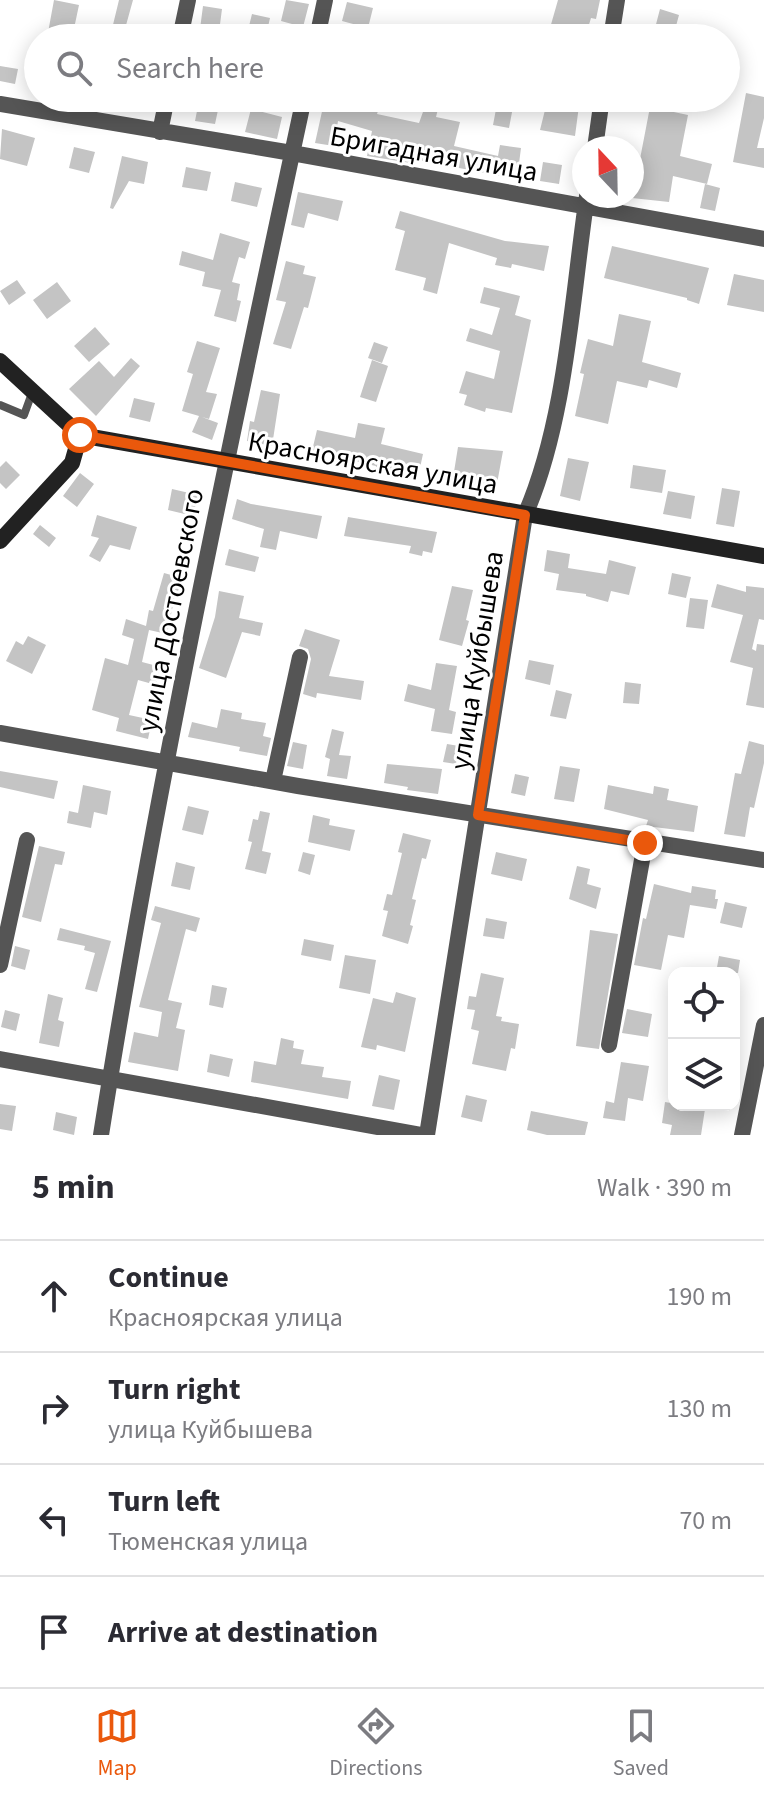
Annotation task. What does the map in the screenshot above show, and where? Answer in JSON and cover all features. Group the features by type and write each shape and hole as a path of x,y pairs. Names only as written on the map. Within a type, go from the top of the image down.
{"main road":[{"path":"0,361 80,435 72,463 0,541"},
{"name":"Красноярская улица","path":"80,435 764,556"}],"street":[{"path":"183,24 188,0"},
{"path":"320,24 325,0"},
{"path":"613,24 617,0"},
{"name":"Бригадная улица","path":"0,104 24,108"},
{"name":"Бригадная улица","path":"46,112 572,200"},
{"path":"160,132 164,112"},
{"name":"улица Достоевского","path":"101,1135 167,761 225,462 301,112"},
{"path":"597,136 600,112"},
{"name":"улица Куйбышева","path":"424,1135 525,515 541,478 563,366 585,208"},
{"name":"Бригадная улица","path":"615,208 764,239"},
{"path":"273,781 300,657"},
{"path":"0,733 645,843 764,860"},
{"path":"0,965 27,840"},
{"path":"609,1045 645,843"},
{"path":"742,1135 764,1025"},
{"path":"0,1059 109,1081 424,1135"}],"lane":[{"path":"0,405 24,415 32,393"}],"building":[{"path":"54,0 79,5 75,24 50,24"},
{"path":"119,0 133,0 126,24 113,24"},
{"path":"286,0 309,4 304,24 281,21"},
{"path":"558,0 600,0 596,19 591,18 589,24 551,24"},
{"path":"347,2 373,8 369,24 342,21"},
{"path":"203,6 222,9 220,24 201,24"},
{"path":"660,9 679,15 677,24 656,24"},
{"path":"252,14 270,18 269,24 250,24"},
{"path":"0,66 18,69 15,84 0,81"},
{"path":"746,93 764,97 764,118 757,148 764,148 764,168 733,162"},
{"path":"197,112 218,112 215,124 195,121"},
{"path":"250,112 282,117 277,139 245,132"},
{"path":"322,112 378,112 419,123 423,112 437,112 436,117 460,122 454,146 498,156 500,145 521,148 517,179 412,159 411,163 367,156 372,131 338,121 334,146 315,143"},
{"path":"495,112 512,112 509,128 493,125"},
{"path":"544,112 578,112 575,136 540,130"},
{"path":"649,112 688,115 680,156 712,164 707,184 673,176 669,202 644,199 644,138"},
{"path":"2,129 35,138 27,166 0,159"},
{"path":"74,147 95,152 89,173 69,168"},
{"path":"122,156 148,162 144,184 129,181 113,209 110,208"},
{"path":"543,162 562,165 559,184 540,181"},
{"path":"186,167 211,172 207,191 182,187"},
{"path":"235,182 262,188 257,207 231,201"},
{"path":"705,184 720,188 715,211 700,208"},
{"path":"298,192 343,201 338,221 308,213 304,228 291,225"},
{"path":"400,211 505,241 549,246 544,271 512,264 511,268 495,265 497,258 449,243 437,294 423,290 426,278 395,270 405,231 395,228"},
{"path":"220,233 250,242 245,259 239,257 232,282 240,284 237,300 241,301 236,322 214,316 221,290 202,286 205,272 179,265 182,251 213,260"},
{"path":"612,246 709,268 699,304 687,298 604,278"},
{"path":"286,261 305,266 303,274 316,277 308,308 304,307 291,349 273,344 286,302 276,300"},
{"path":"734,274 764,280 764,312 727,305"},
{"path":"17,280 26,293 9,305 0,291"},
{"path":"57,282 71,301 47,319 33,300"},
{"path":"484,287 520,296 515,315 531,320 512,413 486,408 485,412 464,405 467,395 459,393 466,371 494,379 500,351 466,341 470,328 492,335 500,308 480,303"},
{"path":"619,314 651,321 642,362 681,373 677,388 649,380 647,388 617,381 608,424 575,416 588,339 613,346"},
{"path":"95,327 110,344 89,362 74,346"},
{"path":"197,341 220,348 206,392 217,394 209,419 202,417 218,423 212,440 192,432 199,416 182,411 193,374 187,372"},
{"path":"374,342 388,347 382,363 368,358"},
{"path":"131,358 140,366 96,416 69,389 99,361 114,377"},
{"path":"372,360 388,366 376,402 360,397"},
{"path":"261,390 280,394 272,446 247,441 250,421 254,422"},
{"path":"134,398 155,403 150,422 129,417"},
{"path":"358,423 385,428 381,444 423,454 418,477 375,470 376,466 312,451 317,430 355,438"},
{"path":"458,447 503,451 496,489 473,486 474,482 453,478"},
{"path":"568,458 589,462 580,501 560,496"},
{"path":"6,461 20,475 6,489 0,483 0,467"},
{"path":"633,465 666,470 662,493 630,488"},
{"path":"80,473 94,484 77,507 63,496"},
{"path":"722,488 740,491 734,527 716,524"},
{"path":"172,489 198,495 193,516 168,510"},
{"path":"668,491 695,496 691,519 663,514"},
{"path":"237,499 322,516 317,539 280,531 276,550 260,547 264,529 232,519"},
{"path":"97,515 137,527 130,550 110,545 100,562 89,556 99,538 91,536"},
{"path":"348,517 437,532 432,553 423,551 422,556 409,553 411,546 344,536"},
{"path":"40,525 56,538 49,547 33,534"},
{"path":"229,549 259,557 255,572 225,565"},
{"path":"547,550 570,554 568,568 606,574 609,560 636,567 629,595 611,591 608,602 586,594 556,590 559,574 544,571"},
{"path":"164,573 182,578 167,634 149,630 142,662 161,667 156,685 138,680 129,715 152,720 148,739 116,731 119,718 92,710 105,658 128,665 134,639 122,635 126,619 146,626"},
{"path":"672,573 691,577 686,598 668,594"},
{"path":"717,584 746,592 746,586 764,588 764,620 759,619 752,649 756,651 757,644 764,645 764,708 746,705 753,668 730,662 743,615 711,607"},
{"path":"452,586 473,590 462,646 439,640"},
{"path":"219,591 244,596 239,618 263,623 260,636 242,632 226,678 199,668 215,617"},
{"path":"690,598 708,600 704,629 686,627"},
{"path":"305,629 340,640 329,676 364,681 361,700 317,693 316,698 303,694 311,659 308,649 299,646"},
{"path":"28,636 46,645 32,674 6,661 16,641 23,645"},
{"path":"529,660 554,665 550,685 525,679"},
{"path":"436,663 457,666 449,710 456,712 452,734 431,731 435,709 404,701 408,684 431,690"},
{"path":"625,682 641,684 639,704 623,703"},
{"path":"556,690 572,694 566,719 550,716"},
{"path":"221,709 242,713 241,719 266,723 263,736 271,738 267,756 239,751 240,747 188,737 192,722 217,728"},
{"path":"332,729 344,732 339,755 351,756 347,779 327,776 330,759 325,757"},
{"path":"749,741 764,745 764,763 754,808 750,807 745,837 724,834 735,773 741,774"},
{"path":"293,742 307,745 303,769 287,766"},
{"path":"447,744 459,746 456,764 443,762"},
{"path":"387,764 442,769 438,794 384,783"},
{"path":"560,766 580,769 574,802 554,799"},
{"path":"0,771 58,781 54,799 0,787"},
{"path":"515,774 529,777 525,796 511,793"},
{"path":"83,785 111,791 107,815 94,812 91,828 67,823 69,811 78,813"},
{"path":"608,785 653,794 654,786 669,789 667,800 698,806 694,832 646,826 648,820 604,809"},
{"path":"188,806 209,811 203,835 182,830"},
{"path":"260,811 270,813 262,851 271,853 266,874 245,869 252,842 248,841 253,819 258,820"},
{"path":"313,815 330,819 329,825 355,830 350,851 308,842"},
{"path":"403,833 431,840 426,859 422,858 412,899 416,900 408,944 382,936 388,911 383,910 387,894 392,895 402,853 398,852"},
{"path":"39,846 65,852 62,865 55,864 41,922 22,917"},
{"path":"303,852 315,855 310,875 298,871"},
{"path":"496,852 527,859 522,881 491,874"},
{"path":"176,862 195,867 190,890 171,886"},
{"path":"577,866 590,869 587,884 601,888 596,909 569,899"},
{"path":"654,884 691,893 692,886 716,890 715,899 718,899 716,909 690,905 684,938 668,935 661,970 634,965 643,918 646,919"},
{"path":"725,902 747,907 742,928 720,923"},
{"path":"155,906 200,918 196,932 186,929 168,1000 182,1003 176,1028 185,1030 178,1071 128,1062 134,1032 158,1037 162,1012 139,1007 161,923 151,920"},
{"path":"486,918 507,922 504,939 483,936"},
{"path":"60,928 111,941 97,992 85,989 95,953 84,950 85,946 57,940"},
{"path":"590,930 618,934 599,1049 576,1046"},
{"path":"304,939 334,945 331,961 301,955"},
{"path":"15,946 30,950 25,970 11,966"},
{"path":"345,955 376,960 370,994 339,988"},
{"path":"719,956 740,960 739,967 717,967"},
{"path":"481,973 504,978 496,1016 502,1017 501,1021 519,1024 515,1049 511,1048 506,1071 472,1064 479,1031 471,1029 475,1010 467,1009 469,996 476,997"},
{"path":"212,985 227,988 223,1008 209,1005"},
{"path":"396,992 416,998 405,1052 377,1045 376,1050 361,1047 373,998 393,1003"},
{"path":"48,994 63,998 58,1020 64,1022 59,1047 39,1043"},
{"path":"627,1009 652,1014 648,1037 622,1033"},
{"path":"5,1010 20,1014 16,1031 1,1027"},
{"path":"281,1038 294,1041 293,1048 304,1050 301,1064 324,1067 322,1077 351,1081 348,1099 251,1082 254,1061 276,1065"},
{"path":"210,1054 233,1059 229,1077 207,1072"},
{"path":"621,1062 649,1066 643,1101 628,1098 625,1121 603,1118 606,1101 614,1103"},
{"path":"379,1075 400,1080 394,1110 372,1106"},
{"path":"466,1095 487,1100 482,1122 461,1117"},
{"path":"665,1102 668,1103 668,1111 705,1111 701,1135 670,1135 672,1125 662,1123"},
{"path":"0,1104 16,1106 12,1131 0,1129"},
{"path":"531,1111 588,1122 585,1135 547,1135 527,1130"},
{"path":"56,1112 77,1117 74,1135 53,1130"}],"route":[{"path":"80,435 525,515 478,815 645,843"}]}
